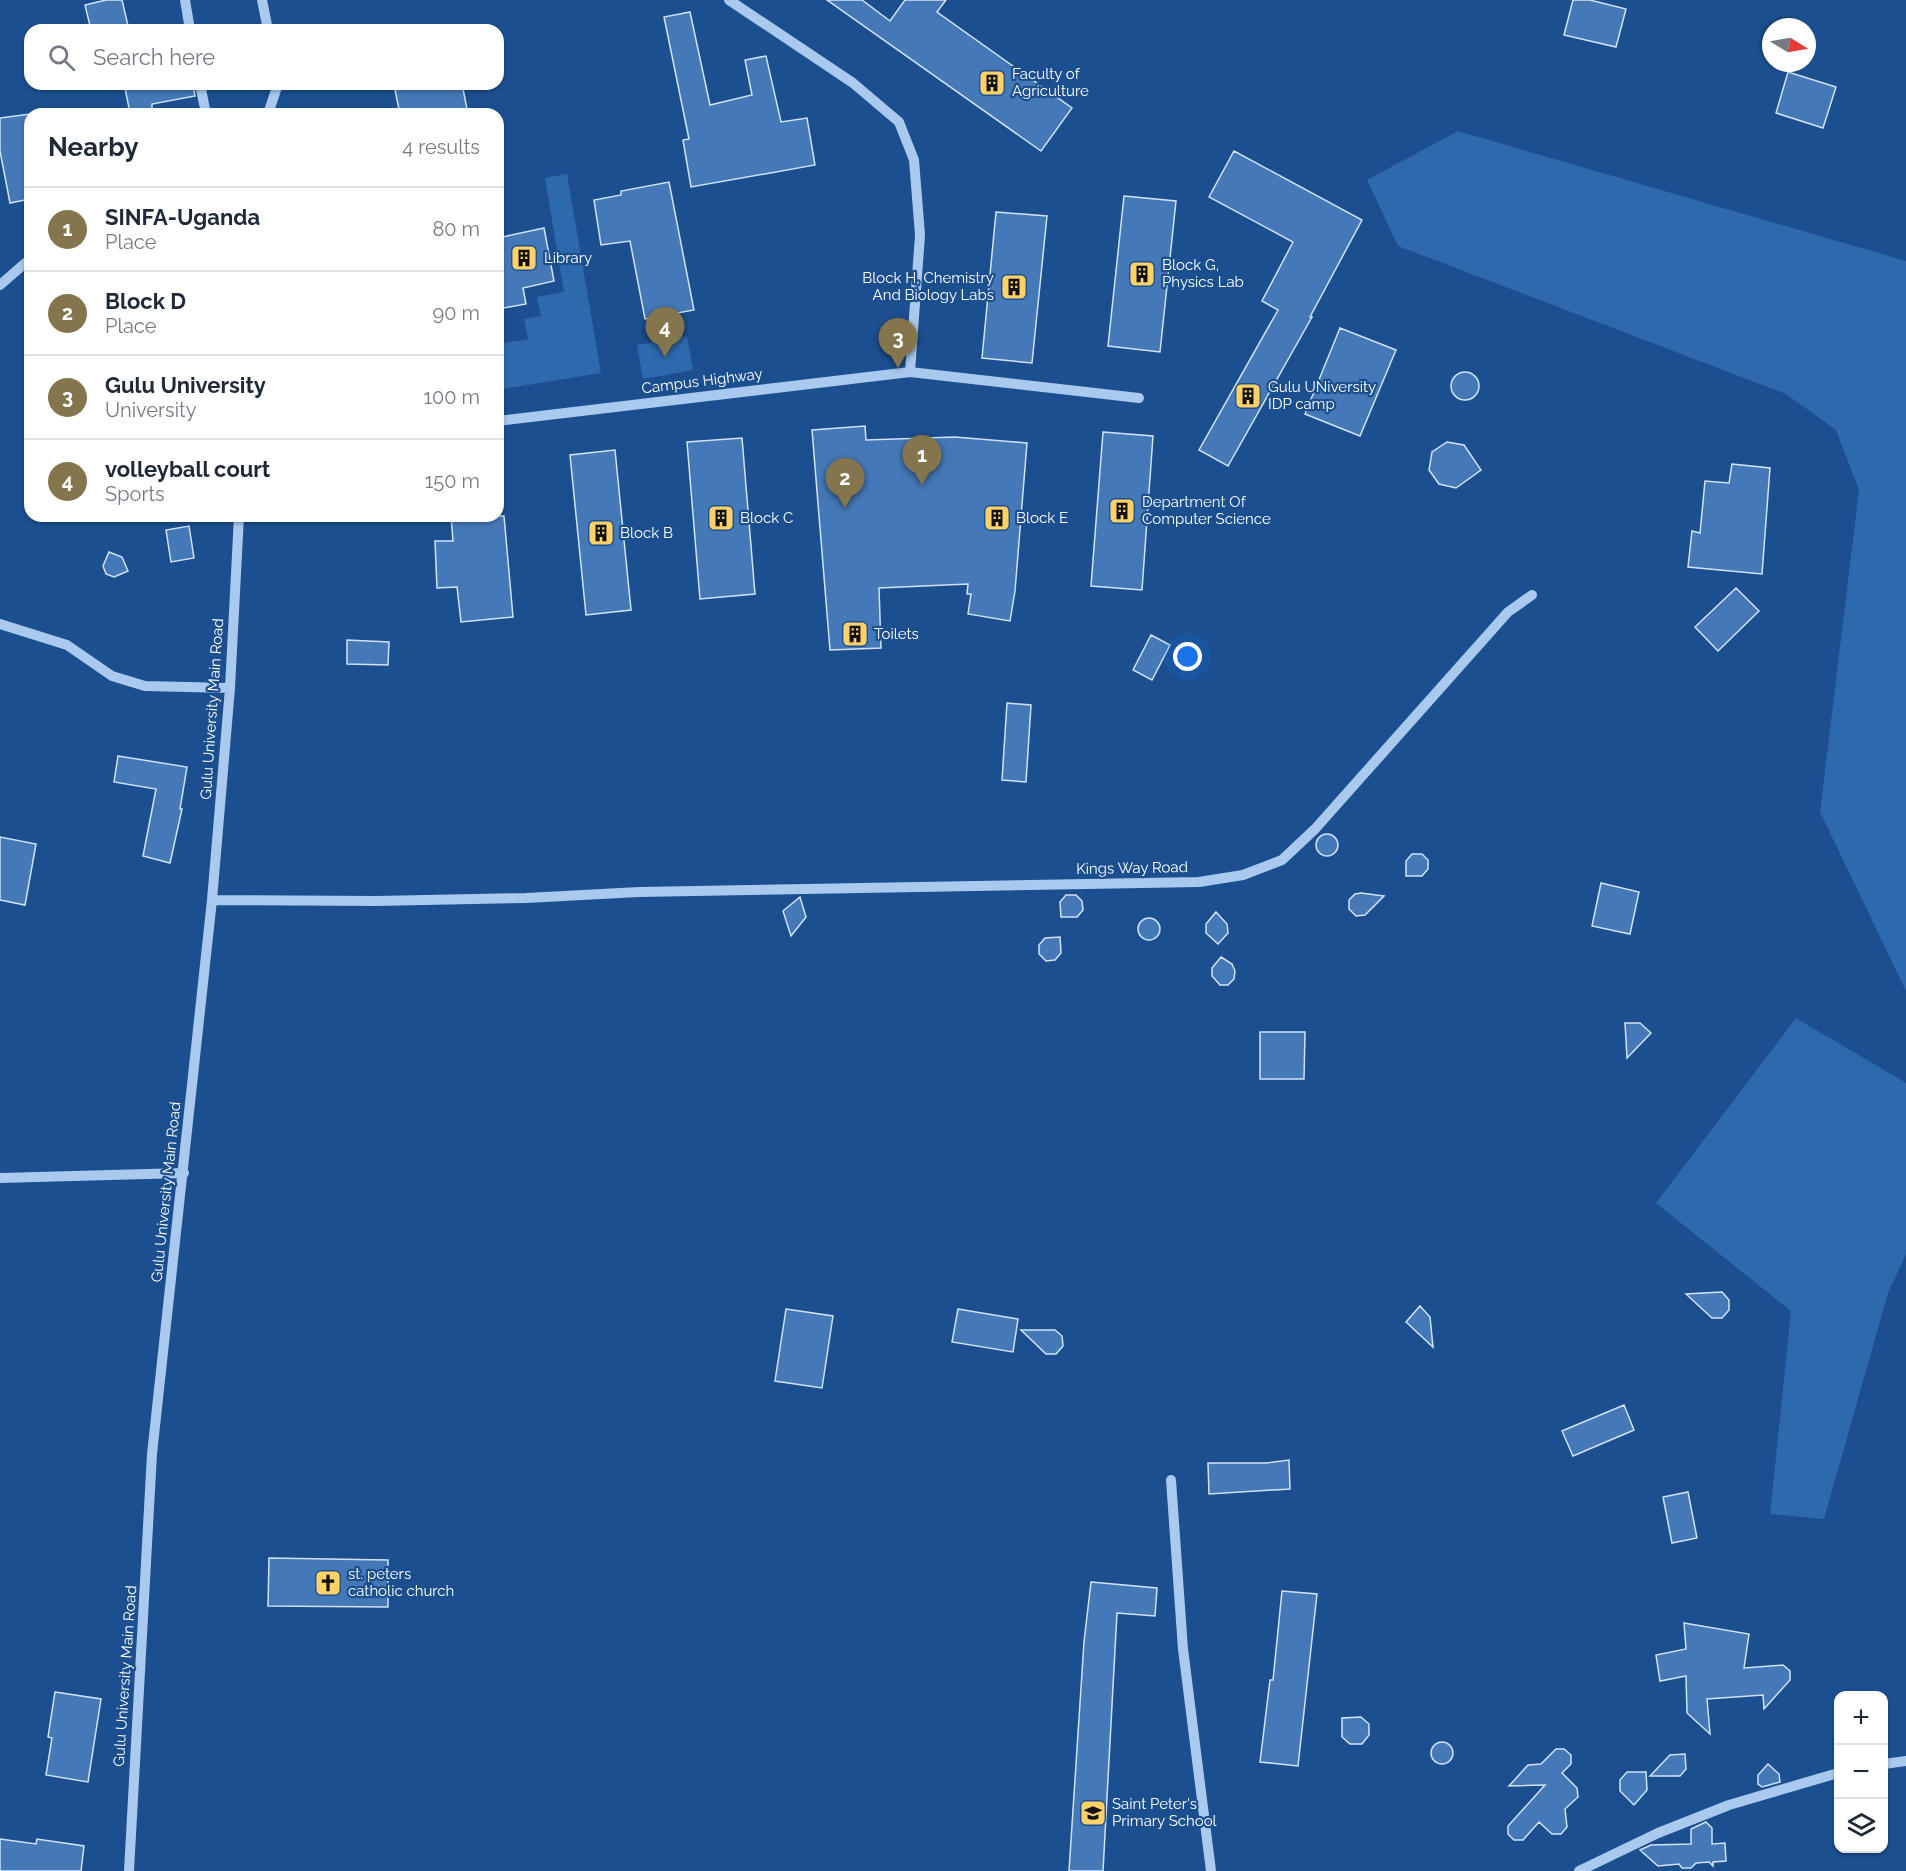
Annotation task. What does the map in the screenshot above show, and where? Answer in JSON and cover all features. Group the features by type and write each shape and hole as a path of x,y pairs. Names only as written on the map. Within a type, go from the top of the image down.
{"street":[{"path":"185,0 189,24"},
{"path":"262,0 267,24"},
{"path":"729,0 853,83 899,122 914,160 920,235 910,372"},
{"path":"201,90 205,108"},
{"path":"270,108 276,90"},
{"path":"0,285 24,264"},
{"name":"Campus Highway","path":"504,420 910,372 1139,398"},
{"name":"Gulu University Main Road","path":"129,1871 152,1454 212,900 230,688 239,522"},
{"name":"Kings Way Road","path":"212,900 376,901 615,895 639,892 1199,882 1243,875 1282,860 1508,612 1532,595"},
{"path":"0,624 67,645 112,676 123,680 145,686 230,688"},
{"path":"0,1178 184,1173"},
{"path":"1171,1480 1184,1649 1211,1871"},
{"path":"1888,1763 1906,1761"},
{"path":"1580,1871 1658,1833 1729,1805 1834,1774"}],"shaded area":[{"path":"1458,131 1906,261 1906,991 1820,812 1859,490 1836,430 1786,394 1398,246 1367,180"},
{"path":"567,174 601,373 504,389 504,343 528,339 524,319 541,316 537,297 564,292 545,178"},
{"path":"687,336 693,370 643,379 637,345"},
{"path":"1796,1018 1906,1083 1906,1254 1888,1293 1824,1519 1770,1514 1791,1311 1656,1203"}],"building":[{"path":"106,0 122,0 128,24 90,24 85,5"},
{"name":"Faculty of Agriculture","path":"827,0 862,0 890,21 905,0 946,0 937,12 1072,108 1041,151"},
{"path":"1573,0 1590,0 1626,9 1616,47 1564,35"},
{"path":"690,12 710,105 752,95 745,60 766,56 781,122 807,118 815,165 691,187 683,140 689,139 664,17"},
{"path":"1788,72 1836,87 1823,128 1776,113"},
{"path":"125,90 194,90 195,96 152,104 152,108 129,108"},
{"path":"395,90 463,90 467,108 399,108"},
{"path":"24,115 24,200 10,203 0,151 0,118"},
{"path":"1234,151 1362,220 1310,317 1312,317 1228,466 1199,450 1278,310 1262,301 1293,242 1209,197"},
{"path":"669,182 694,310 645,319 630,241 601,245 594,200 621,195 621,191"},
{"name":"Block G, Physics Lab","path":"1124,196 1176,201 1160,352 1108,346"},
{"name":"Block H, Chemistry And Biology Labs","path":"996,212 1047,216 1032,363 982,358"},
{"name":"Library","path":"544,228 554,281 523,288 526,304 504,308 504,237"},
{"path":"1340,328 1396,350 1360,436 1305,414"},
{"path":"1465,372 1475,376 1479,386 1475,396 1465,400 1455,396 1451,386 1455,376"},
{"path":"865,426 866,440 955,437 1027,443 1015,591 1010,621 968,614 971,594 967,594 968,584 879,588 881,648 830,650 812,430"},
{"name":"Department Of Computer Science","path":"1103,432 1153,436 1142,590 1091,586"},
{"name":"Block C","path":"742,438 755,594 700,599 687,442"},
{"path":"1447,442 1464,445 1481,470 1456,488 1439,484 1429,470 1432,452"},
{"name":"Block B","path":"615,450 631,610 586,615 570,455"},
{"path":"1732,464 1770,468 1762,574 1688,567 1692,531 1700,533 1705,481 1729,483"},
{"path":"504,516 513,617 461,622 457,587 437,588 435,541 453,541 451,522 504,522"},
{"path":"189,526 194,558 171,562 166,530"},
{"path":"109,552 122,557 128,571 114,577 106,574 103,566"},
{"path":"1736,588 1759,611 1718,651 1695,627"},
{"path":"1151,635 1170,645 1152,680 1133,670"},
{"path":"347,640 389,642 388,665 347,664"},
{"path":"1007,703 1031,705 1026,782 1002,780"},
{"path":"118,756 187,767 180,809 182,809 170,863 143,856 156,789 114,782"},
{"path":"1327,834 1335,837 1338,845 1335,853 1327,856 1319,853 1316,845 1319,837"},
{"path":"0,837 36,844 25,905 0,900"},
{"path":"1412,854 1422,854 1428,860 1428,869 1422,876 1406,876 1406,861"},
{"path":"1601,883 1639,892 1630,934 1592,926"},
{"path":"1355,894 1384,896 1365,915 1356,916 1349,909 1349,900"},
{"path":"1066,895 1076,895 1082,901 1083,910 1077,917 1061,917 1060,902"},
{"path":"800,897 806,917 791,936 783,911"},
{"path":"1216,912 1227,924 1228,933 1218,944 1206,933 1206,924"},
{"path":"1149,918 1157,921 1160,929 1157,937 1149,940 1141,937 1138,929 1141,921"},
{"path":"1060,937 1061,953 1055,960 1046,961 1039,954 1039,945 1045,938"},
{"path":"1221,957 1232,964 1235,971 1234,979 1228,985 1220,985 1212,976 1212,968"},
{"path":"1625,1023 1640,1023 1651,1033 1627,1058"},
{"path":"1260,1032 1305,1032 1304,1079 1260,1079"},
{"path":"1722,1292 1729,1300 1729,1310 1722,1318 1712,1318 1686,1294"},
{"path":"1420,1306 1430,1317 1433,1347 1406,1322"},
{"path":"786,1309 833,1316 822,1388 775,1381"},
{"path":"958,1309 1018,1319 1013,1352 952,1342"},
{"path":"1021,1330 1055,1330 1062,1336 1063,1346 1056,1354 1046,1354"},
{"path":"1624,1405 1634,1430 1573,1456 1562,1431"},
{"path":"1289,1460 1290,1489 1209,1494 1208,1463 1266,1463"},
{"path":"1688,1492 1697,1538 1672,1543 1663,1497"},
{"name":"st. peters catholic church","path":"269,1558 388,1560 388,1607 268,1606"},
{"path":"1091,1582 1157,1588 1155,1616 1117,1613 1103,1871 1069,1871 1084,1642"},
{"path":"1282,1591 1317,1594 1298,1766 1260,1762 1270,1680 1273,1680"},
{"path":"1684,1623 1749,1634 1744,1668 1783,1665 1790,1671 1790,1680 1764,1709 1763,1695 1707,1699 1710,1734 1687,1713 1686,1676 1660,1681 1656,1655 1686,1649"},
{"path":"55,1692 101,1699 88,1782 46,1775 52,1738 48,1737"},
{"path":"1361,1717 1369,1724 1369,1735 1362,1744 1350,1744 1342,1737 1342,1718"},
{"path":"1442,1742 1450,1745 1453,1753 1450,1761 1442,1764 1434,1761 1431,1753 1434,1745"},
{"path":"1556,1749 1564,1749 1571,1755 1571,1764 1562,1773 1577,1788 1578,1797 1565,1809 1567,1827 1561,1834 1552,1834 1539,1822 1523,1840 1514,1840 1508,1834 1508,1826 1545,1785 1509,1786 1528,1765 1541,1764"},
{"path":"1685,1754 1686,1769 1680,1776 1650,1776 1670,1755"},
{"path":"1768,1764 1779,1774 1780,1782 1762,1787 1758,1784 1758,1775"},
{"path":"1627,1772 1646,1772 1647,1790 1634,1805 1620,1791 1620,1780"},
{"path":"1706,1822 1712,1828 1712,1844 1725,1843 1726,1861 1713,1862 1713,1866 1709,1862 1696,1863 1691,1868 1682,1868 1679,1864 1658,1866 1640,1850 1651,1845 1691,1844 1691,1829"},
{"path":"0,1839 36,1844 37,1839 84,1846 81,1871 0,1871"}],"place":[{"name":"Faculty of Agriculture","path":"992,83"},
{"name":"Library","path":"524,258"},
{"name":"Block G, Physics Lab","path":"1142,274"},
{"name":"Block H, Chemistry And Biology Labs","path":"1014,287"},
{"name":"volleyball court","path":"665,357"},
{"name":"Gulu University","path":"898,368"},
{"name":"Gulu UNiversity IDP camp","path":"1248,396"},
{"name":"SINFA-Uganda","path":"922,485"},
{"name":"Block D","path":"845,508"},
{"name":"Department Of Computer Science","path":"1122,511"},
{"name":"Block C","path":"721,518"},
{"name":"Block E","path":"997,518"},
{"name":"Block B","path":"601,533"},
{"name":"Toilets","path":"855,634"},
{"name":"st. peters catholic church","path":"328,1583"},
{"name":"Saint Peter's Primary School","path":"1093,1813"}]}
